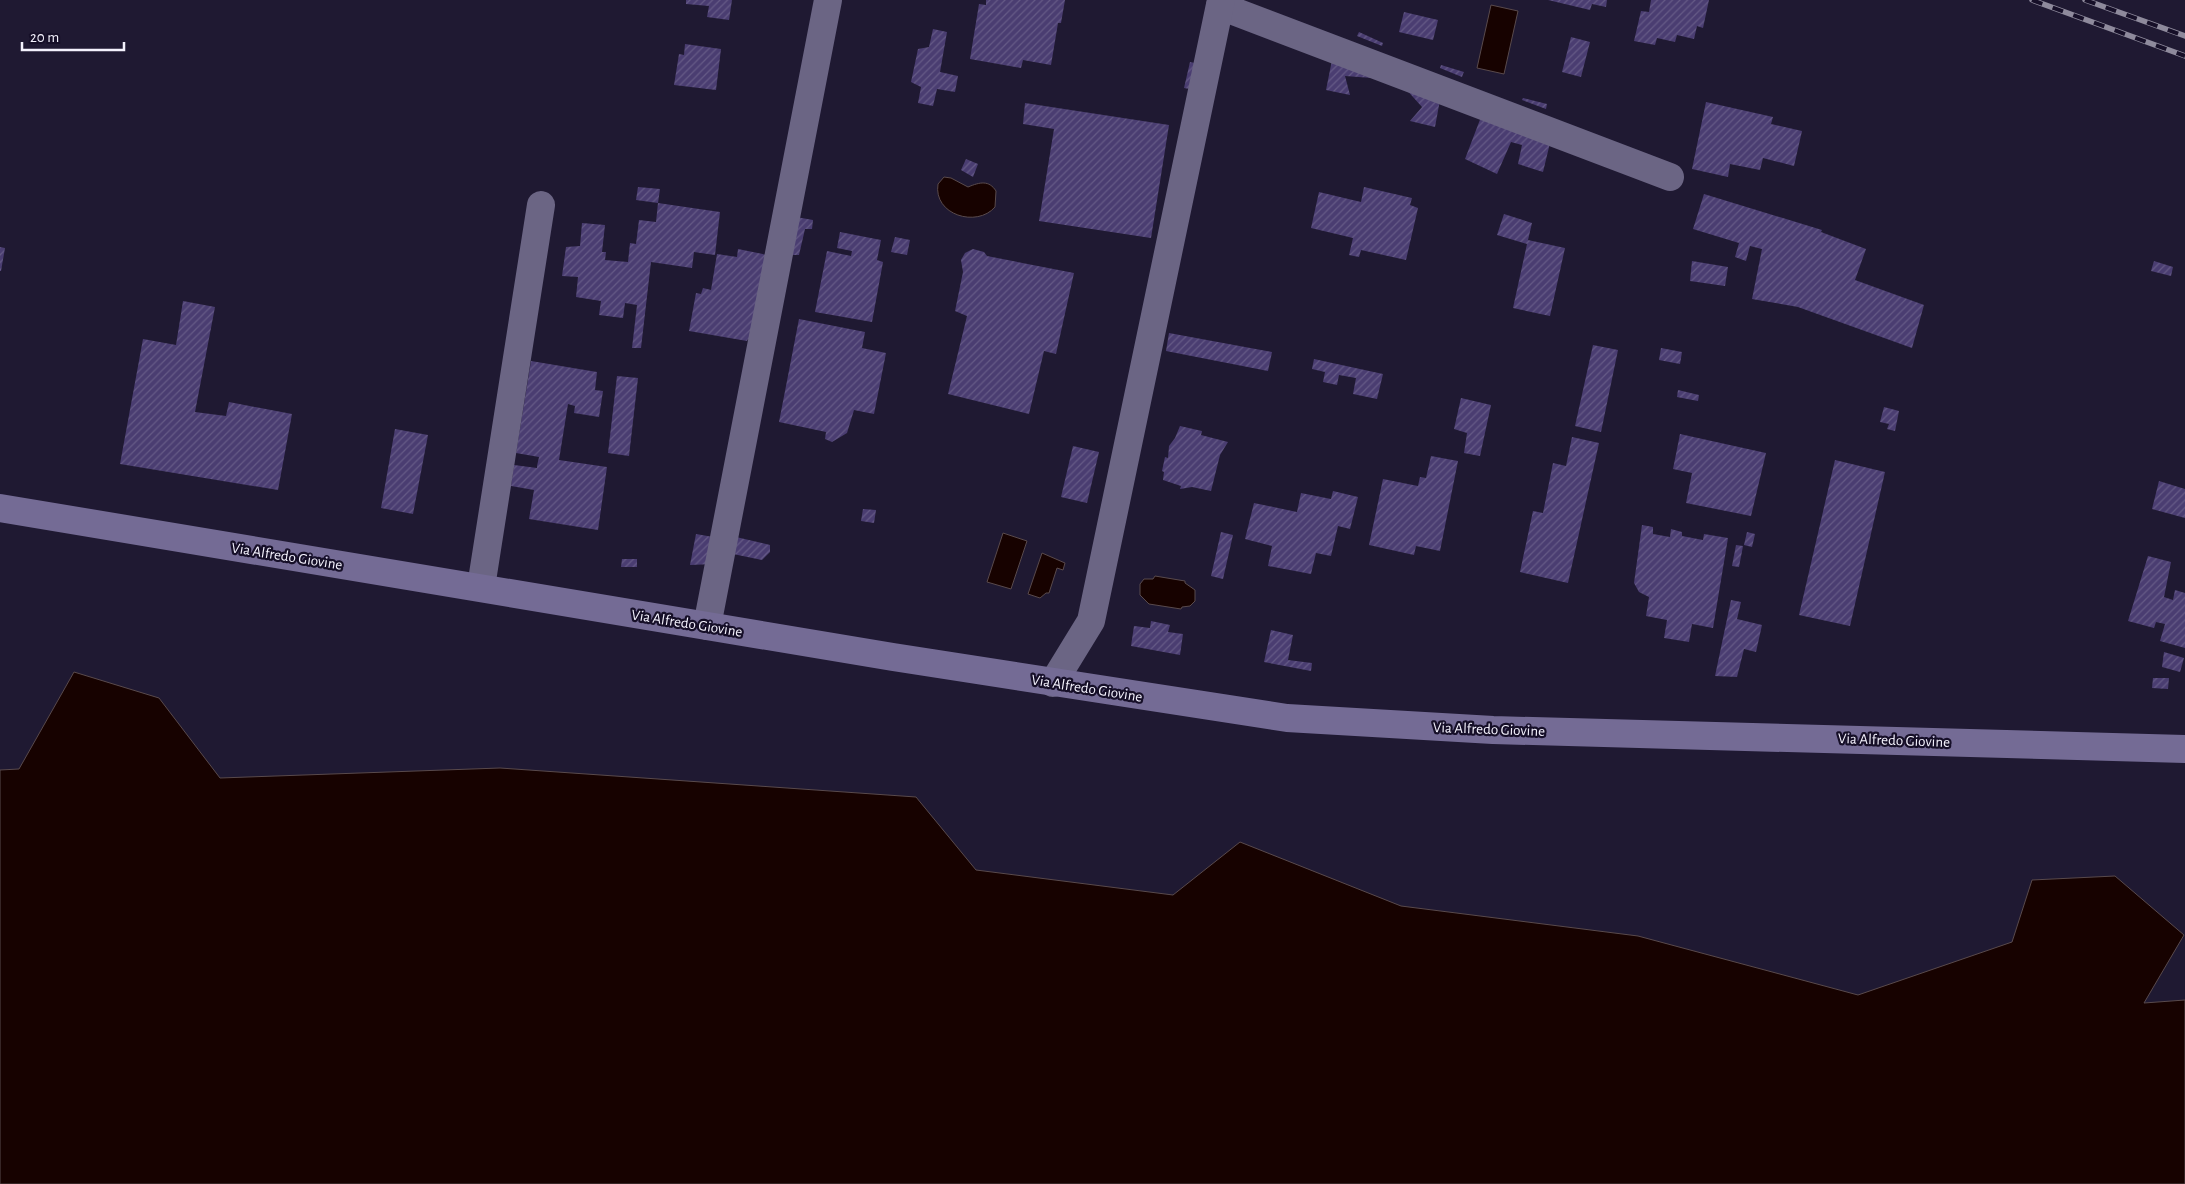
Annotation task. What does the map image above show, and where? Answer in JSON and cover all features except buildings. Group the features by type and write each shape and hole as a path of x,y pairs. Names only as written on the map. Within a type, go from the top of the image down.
{"main road":[{"name":"Via Alfredo Giovine","path":"0,508 708,626 1287,718 1449,728 2185,749"}],"street":[{"path":"708,626 828,0"},
{"path":"1053,682 1091,621 1220,3 1670,177"},
{"path":"481,588 541,205"}],"shaded area":[{"path":"1491,5 1518,11 1504,74 1477,68"},
{"path":"944,177 951,178 968,187 980,183 990,185 996,191 995,207 978,217 958,215 949,210 942,204 938,195 938,184"},
{"path":"1003,533 1027,541 1011,589 987,582"},
{"path":"1042,553 1065,563 1063,570 1057,568 1049,593 1040,598 1028,594"},
{"path":"1155,576 1185,581 1195,590 1195,601 1190,606 1182,607 1181,609 1149,604 1140,595 1140,584 1144,579 1153,579"},
{"path":"74,672 159,698 220,778 500,768 916,797 976,870 1173,895 1240,842 1401,906 1638,936 1858,995 2012,942 2032,880 2115,876 2184,935 2144,1003 2185,1000 2185,1184 0,1184 0,770 19,769"}],"railway":[{"path":"2032,0 2185,56"},
{"path":"2085,0 2185,36"}]}
